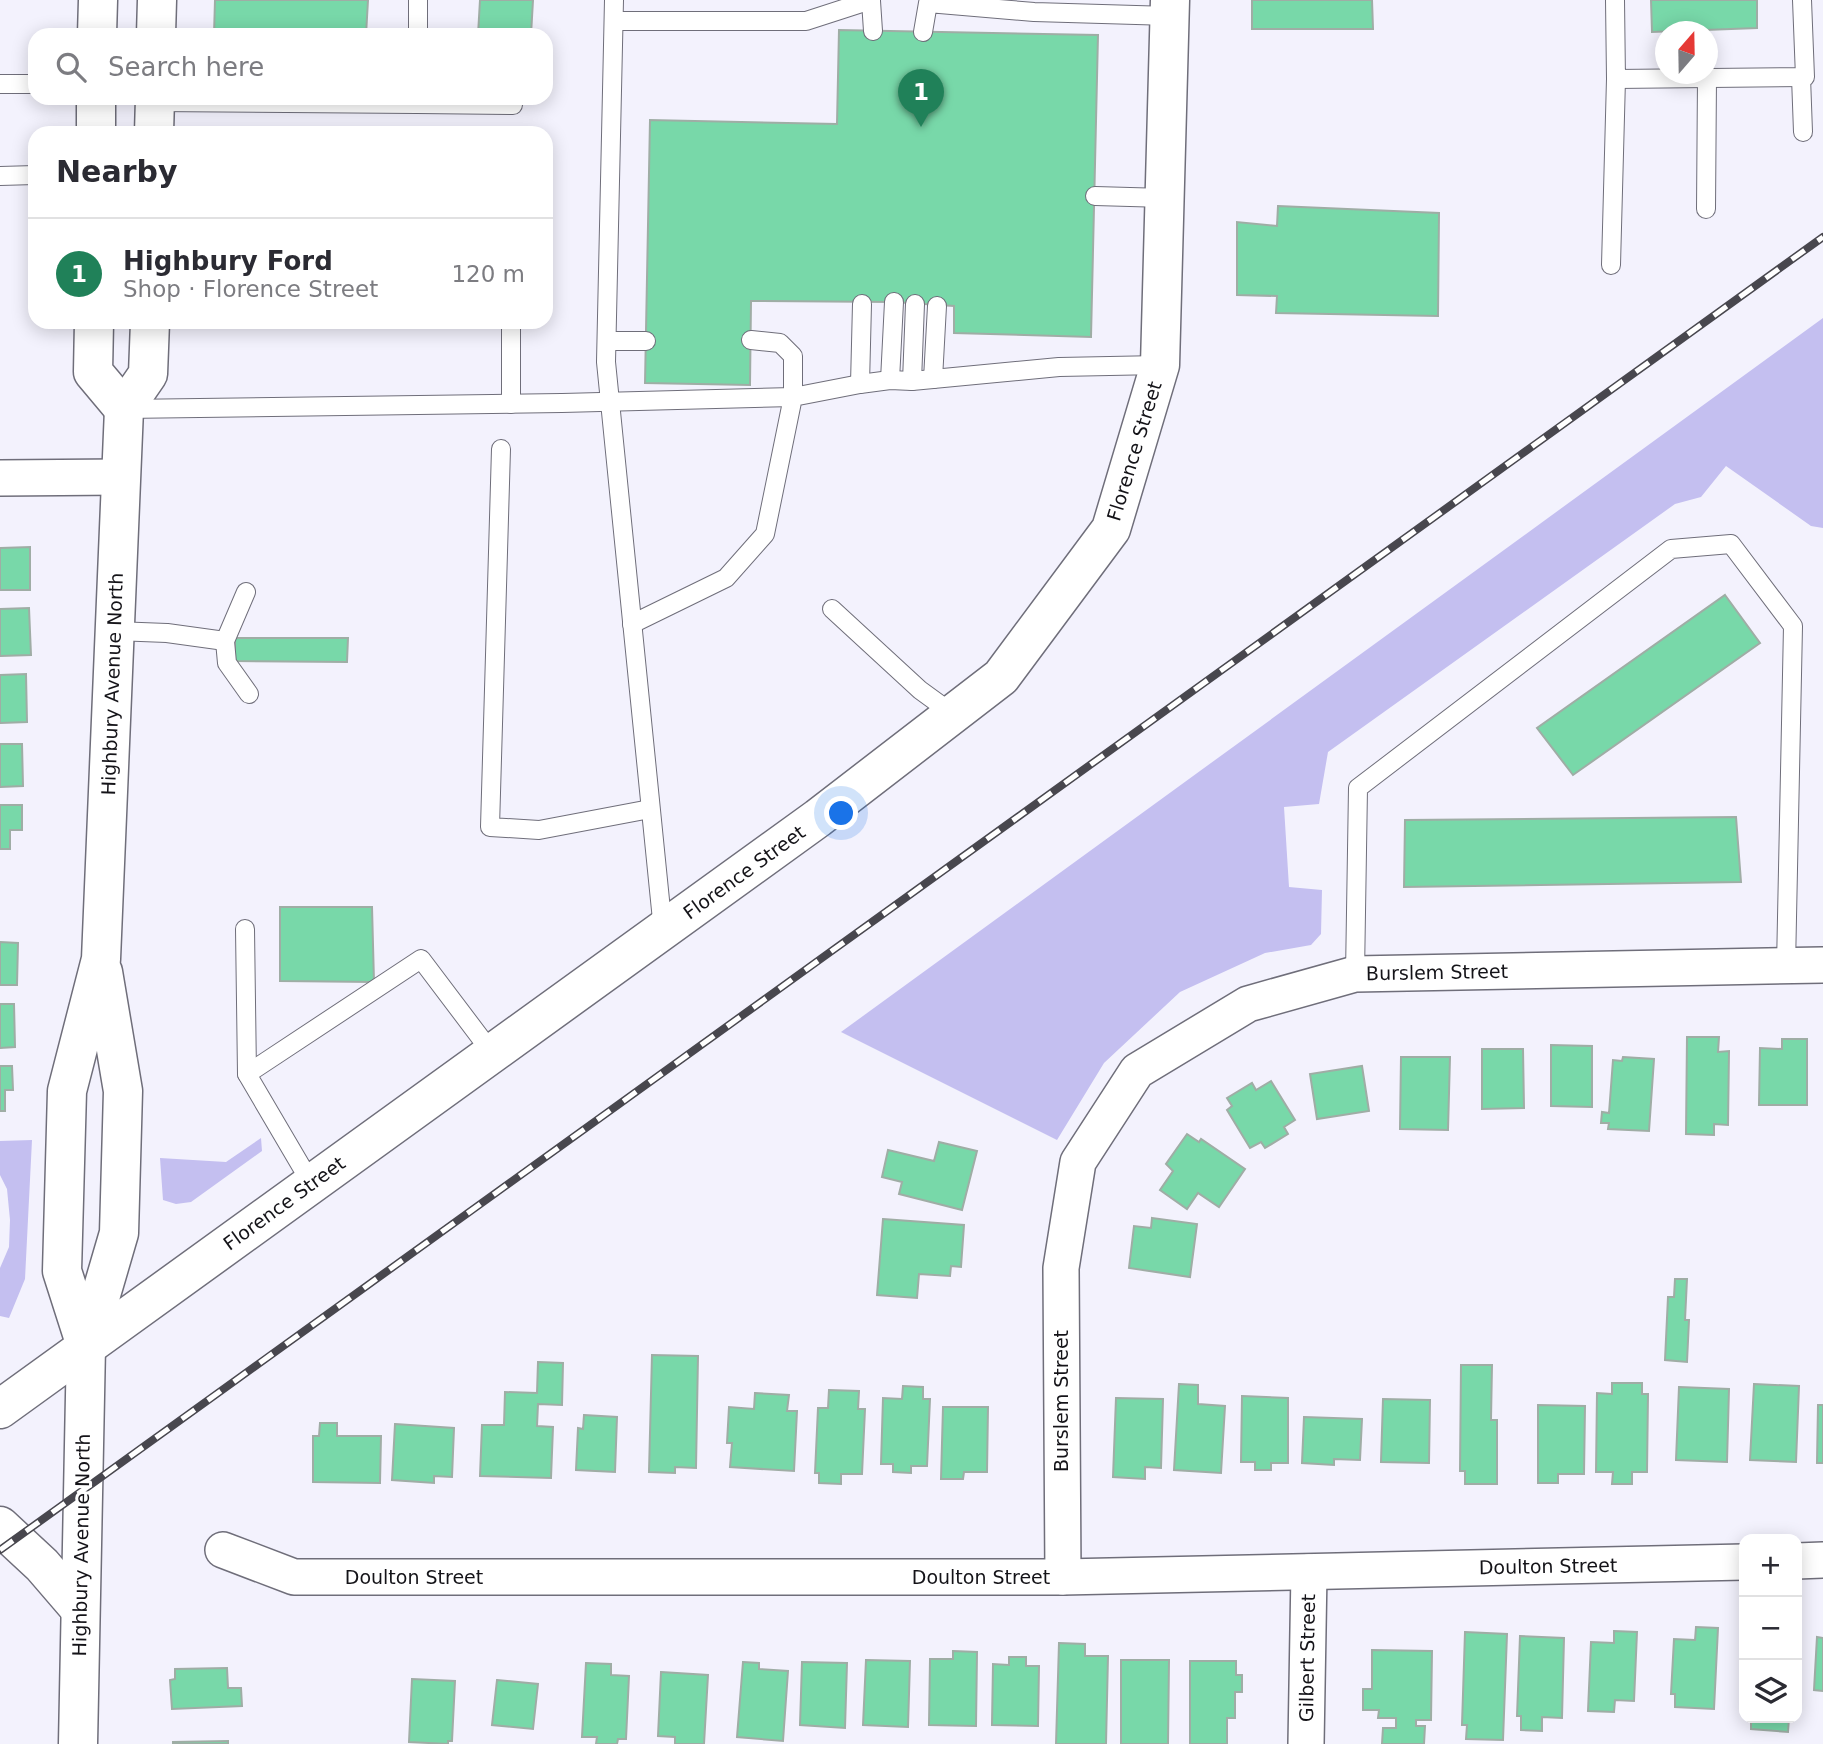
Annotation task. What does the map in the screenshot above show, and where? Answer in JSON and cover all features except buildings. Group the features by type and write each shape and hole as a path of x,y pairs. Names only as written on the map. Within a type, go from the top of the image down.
{"main road":[{"path":"97,28 98,0"},
{"path":"156,28 157,0"},
{"name":"Florence Street","path":"0,1409 818,818 1002,677 1111,529 1160,365 1170,8"},
{"path":"96,105 96,126"},
{"path":"94,329 93,372 124,409 148,374 150,329"},
{"name":"Highbury Avenue North","path":"78,1744 86,1346 119,1233 123,1091 101,959 124,409"},
{"name":"Highbury Avenue North","path":"86,1346 62,1271 67,1091 101,959"},
{"path":"0,1525 42,1565 79,1608"}],"street":[{"path":"0,478 121,477"},
{"name":"Burslem Street","path":"1063,1577 1061,1268 1078,1162 1138,1071 1248,1004 1355,974 1823,965"},
{"name":"Doulton Street","path":"223,1550 294,1577 1063,1577 1739,1562"},
{"path":"1802,1561 1823,1560"},
{"name":"Gilbert Street","path":"1306,1744 1309,1572"}],"lane":[{"path":"418,0 418,28"},
{"path":"614,0 607,341 663,930"},
{"path":"614,21 806,21 871,0 873,31"},
{"path":"1611,265 1616,79 1615,0"},
{"path":"1718,78 1805,77 1802,0"},
{"path":"923,32 928,3 1034,12 1170,8"},
{"path":"1801,77 1802,132"},
{"path":"1616,79 1655,79"},
{"path":"0,84 28,84"},
{"path":"1706,209 1707,84"},
{"path":"154,111 312,105"},
{"path":"0,176 28,175"},
{"path":"1095,196 1165,198"},
{"path":"890,380 894,302"},
{"path":"860,384 862,303"},
{"path":"912,381 915,304"},
{"path":"933,379 937,306"},
{"path":"511,329 511,404"},
{"path":"632,624 726,578 765,534 793,397 793,356 780,343 751,340"},
{"path":"607,341 646,341"},
{"path":"124,409 793,397 890,380 912,381 1059,367 1160,365"},
{"path":"501,449 490,827 539,830 650,809"},
{"path":"1355,974 1358,788 1671,550 1731,544 1793,626 1786,966"},
{"path":"246,592 225,641 227,663 249,694"},
{"path":"832,609 920,690 953,714"},
{"path":"115,631 167,633 225,641"},
{"path":"246,929 247,1074 311,1183"},
{"path":"247,1074 421,959 492,1053"}],"shaded area":[{"path":"1823,318 1823,528 1811,526 1726,466 1701,497 1675,504 1328,752 1319,804 1284,807 1289,887 1322,890 1321,934 1311,945 1265,953 1180,992 1104,1063 1057,1140 841,1032"},
{"path":"261,1138 262,1151 191,1202 176,1204 163,1200 160,1158 226,1162"},
{"path":"32,1140 25,1279 9,1318 0,1316 0,1268 9,1247 10,1220 7,1189 0,1175 0,1141"}],"railway":[{"path":"0,1550 1823,237"}],"place":[{"name":"Highbury Ford","path":"921,127"}]}
